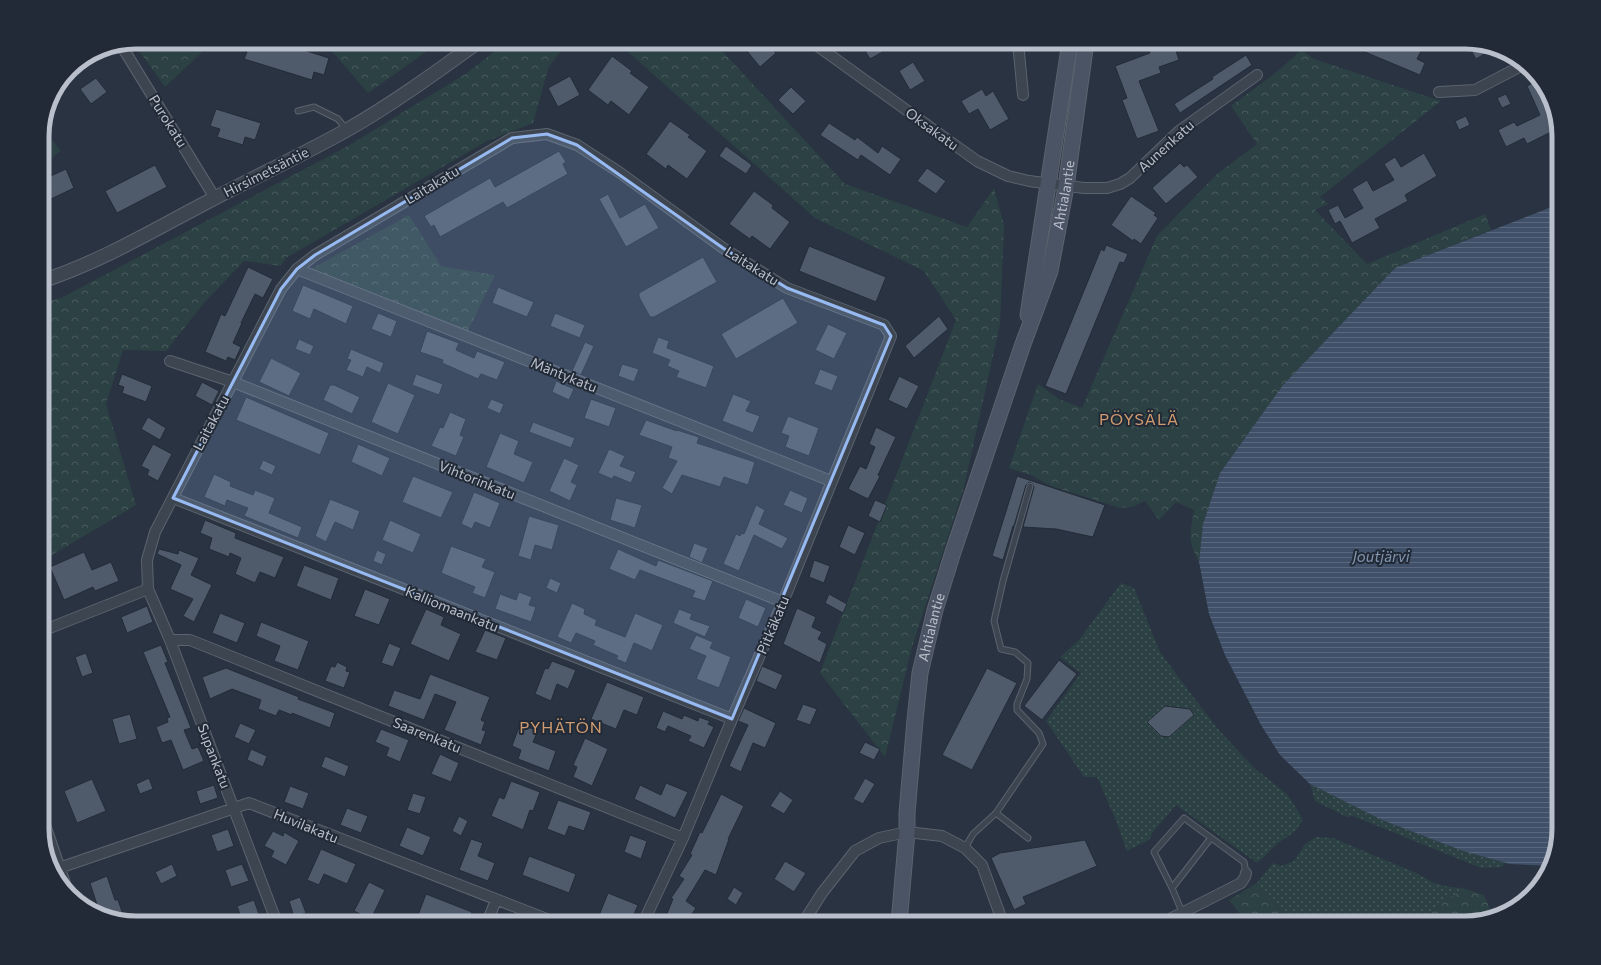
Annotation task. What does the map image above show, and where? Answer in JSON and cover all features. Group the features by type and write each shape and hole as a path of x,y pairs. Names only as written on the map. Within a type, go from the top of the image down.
{"main road":[{"name":"Ahtialantie","path":"1023,344 1069,49"},
{"name":"Ahtialantie","path":"900,916 907,832 907,813 920,672 933,617 1023,344 1050,271 1066,187 1085,49"}],"street":[{"name":"Hirsimetsäntie","path":"49,279 70,272 129,244 346,130 421,83 468,49"},
{"name":"Oksakatu","path":"822,49 977,161 1008,176 1029,182 1066,187"},
{"path":"1019,49 1023,95"},
{"name":"Purokatu","path":"124,50 215,198"},
{"path":"1439,92 1474,90 1518,67"},
{"name":"Aunenkatu","path":"1066,187 1095,189 1107,188 1120,184 1141,168 1179,131 1257,75"},
{"name":"Laitakatu","path":"148,589 147,560 154,532 281,289 297,269 315,255 512,138 547,134 577,145 619,172 723,248 787,288 884,325"},
{"name":"Mäntykatu","path":"297,269 831,481"},
{"name":"Pitkäkatu","path":"646,916 683,838 732,719 783,602 891,336 884,325"},
{"name":"Vihtorinkatu","path":"170,361 233,382 783,602"},
{"name":"Kalliomaankatu","path":"173,498 732,719"},
{"path":"49,628 148,589"},
{"name":"Supankatu","path":"148,589 170,640 274,916"},
{"name":"Saarenkatu","path":"170,640 190,640 683,838"},
{"name":"Huvilakatu","path":"59,869 249,803 538,916"},
{"path":"807,916 822,893 855,851 879,838 907,832 942,836 965,848 982,865 1000,916"},
{"path":"1175,916 1241,883 1246,873"},
{"path":"490,916 496,900"}],"lane":[{"path":"298,111 314,107 338,119 346,130"},
{"path":"965,848 973,834 996,812 1043,744 1039,733 1017,710 1017,704 1027,679 1028,663 1015,652 1001,649 994,621 1003,582 1030,486"},
{"path":"996,812 1028,838"},
{"path":"1182,912 1154,852 1184,818 1244,862 1246,873"},
{"path":"1172,888 1211,838"}],"highlighted area":[{"path":"547,134 577,145 723,248 787,288 884,325 891,336 732,719 173,498 281,289 297,269 315,255 512,138"}],"green space":[{"path":"138,49 206,49 165,87"},
{"path":"330,49 430,49 368,93"},
{"path":"497,49 563,49 549,66 533,123 487,141 286,258 281,266 244,261 204,303 166,351 123,350 106,404 136,505 49,557 49,301 61,298 348,146 467,73"},
{"path":"625,49 720,49 845,184 967,227 994,188 1004,225 1000,324 964,487 912,647 885,757 820,673 956,320 924,271 815,218"},
{"path":"1301,50 1314,59 1441,101 1320,197 1328,204 1315,210 1367,264 1485,214 1491,230 1395,268 1283,385 1220,473 1203,524 1199,562 1190,537 1194,510 1176,502 1159,520 1145,501 1132,507 1120,508 1051,486 1031,475 1009,468 1038,384 1059,399 1082,408 1157,236 1217,174 1257,144 1231,106 1278,71"},
{"path":"49,137 61,151 49,159"},
{"path":"409,215 441,266 495,275 463,341 302,274"},
{"path":"1121,583 1134,588 1160,652 1218,729 1253,767 1287,794 1303,819 1294,832 1276,845 1257,863 1176,805 1153,832 1149,840 1127,851 1115,818 1097,777 1084,777 1046,721 1081,673 1060,657 1079,640"},
{"path":"1310,784 1382,820 1463,851 1505,863 1502,867 1481,868 1353,816 1347,817 1315,801"},
{"path":"1316,837 1333,838 1416,873 1434,883 1450,887 1463,888 1425,916 1284,916 1257,883 1273,863 1281,866 1294,861 1305,844"},
{"path":"1257,883 1284,916 1242,916 1229,900"},
{"path":"1463,888 1484,895 1491,912 1465,916 1425,916"}],"water":[{"name":"Joutjärvi","path":"1552,207 1552,829 1549,852 1543,866 1510,864 1463,851 1382,820 1310,784 1280,755 1261,725 1225,655 1209,614 1199,562 1203,524 1220,473 1283,385 1395,268"}],"building":[{"path":"237,49 300,49 329,58 324,75 314,72 312,80 244,59 247,52"},
{"path":"749,49 772,49 776,53 760,67 747,51"},
{"path":"864,49 883,49 884,51 870,59"},
{"path":"1148,49 1175,49 1179,60 1159,67 1161,73 1139,81 1159,131 1137,139 1122,100 1127,98 1115,66 1150,53"},
{"path":"1358,49 1418,49 1421,51 1417,59 1425,63 1420,75"},
{"path":"1470,49 1488,52 1476,59"},
{"path":"1246,55 1252,65 1180,113 1174,104 1213,79 1212,77"},
{"path":"612,56 632,71 630,73 649,87 629,115 611,101 608,105 588,90"},
{"path":"913,62 925,81 910,90 899,71"},
{"path":"570,76 580,95 558,107 548,88"},
{"path":"96,78 107,92 91,104 80,89"},
{"path":"1534,82 1543,97 1552,132 1527,144 1524,138 1506,147 1498,130 1514,122 1517,126 1540,115 1527,86"},
{"path":"791,87 806,101 793,114 778,100"},
{"path":"982,89 986,96 993,91 1009,119 990,130 978,109 969,114 961,101"},
{"path":"1506,94 1511,104 1502,108 1497,98"},
{"path":"216,109 261,123 255,140 245,137 243,145 217,137 220,129 210,126"},
{"path":"1466,116 1470,125 1459,130 1455,121"},
{"path":"670,121 690,135 688,137 707,151 687,179 668,165 666,169 646,154"},
{"path":"829,123 855,140 857,137 878,153 882,146 901,159 890,175 861,155 858,160 820,135"},
{"path":"726,146 752,165 746,174 719,156"},
{"path":"559,151 566,162 563,164 568,174 507,208 503,202 440,237 434,225 431,227 424,216 490,178 495,187"},
{"path":"1424,153 1437,176 1405,195 1408,201 1375,219 1380,228 1352,243 1340,221 1335,224 1328,210 1338,205 1345,218 1363,208 1352,189 1367,180 1373,191 1394,180 1384,164 1395,157 1401,167"},
{"path":"1180,163 1184,167 1187,165 1198,177 1166,204 1152,188"},
{"path":"155,165 167,187 117,213 105,191"},
{"path":"927,168 946,181 936,194 917,181"},
{"path":"66,169 74,188 51,199 49,195 49,177"},
{"path":"754,191 773,205 772,208 790,222 770,249 752,236 750,239 729,224"},
{"path":"608,194 620,218 645,204 659,228 626,247 599,199"},
{"path":"1131,196 1156,213 1154,215 1158,218 1141,244 1134,239 1133,241 1111,225"},
{"path":"1106,245 1128,254 1124,263 1120,262 1066,394 1045,386 1101,249 1104,251"},
{"path":"809,246 886,277 876,302 799,271"},
{"path":"703,257 717,282 654,317 650,317 639,297 639,293"},
{"path":"248,267 273,279 263,298 255,294 233,343 241,347 235,360 228,357 226,361 205,352 221,314 225,316"},
{"path":"303,285 353,306 346,324 314,309 310,319 292,311"},
{"path":"498,287 534,302 527,317 492,303"},
{"path":"783,298 798,323 736,359 721,334"},
{"path":"378,313 397,321 391,337 371,329"},
{"path":"555,313 585,325 580,338 550,326"},
{"path":"939,316 948,329 914,358 905,346"},
{"path":"828,324 847,333 834,359 815,350"},
{"path":"427,331 459,343 456,350 474,358 477,351 505,362 497,380 481,374 478,379 442,363 443,360 420,352"},
{"path":"658,337 669,341 667,348 714,366 706,388 676,377 679,371 667,366 670,360 652,353"},
{"path":"299,339 314,346 310,355 295,349"},
{"path":"585,342 594,346 581,375 572,371"},
{"path":"351,349 384,363 380,373 367,367 363,377 346,370 351,360 347,359"},
{"path":"271,358 301,373 289,396 259,382"},
{"path":"622,364 639,369 634,382 618,376"},
{"path":"820,369 838,376 832,391 814,384"},
{"path":"122,374 152,386 146,402 122,393 124,387 118,385"},
{"path":"416,374 443,384 439,395 412,385"},
{"path":"899,376 919,386 907,409 888,400"},
{"path":"556,381 574,389 569,400 552,392"},
{"path":"202,382 219,391 212,405 195,396"},
{"path":"388,383 415,395 398,434 371,422"},
{"path":"330,385 334,385 360,397 352,414 323,400"},
{"path":"733,394 751,401 746,411 760,416 753,433 722,421"},
{"path":"246,397 329,433 320,455 236,420"},
{"path":"491,399 504,404 500,414 487,408"},
{"path":"591,399 616,408 609,427 584,418"},
{"path":"450,412 466,419 460,435 464,437 456,456 431,446 440,427 443,428"},
{"path":"788,416 819,428 809,456 785,447 789,436 781,433"},
{"path":"148,417 166,428 160,440 141,429"},
{"path":"646,420 699,437 697,443 755,462 748,485 724,477 720,487 682,475 672,494 662,488 677,461 668,458 672,447 639,435"},
{"path":"533,422 575,438 571,448 529,432"},
{"path":"876,427 896,437 878,475 880,476 868,499 848,489 860,466 866,469 875,447 869,444"},
{"path":"500,433 519,441 514,454 533,462 524,483 486,467"},
{"path":"153,444 172,454 158,481 147,475 149,470 141,466"},
{"path":"358,444 390,458 382,476 351,462"},
{"path":"609,449 625,456 620,466 636,472 631,483 614,476 612,479 598,473"},
{"path":"564,458 579,465 571,482 577,485 570,501 549,491"},
{"path":"263,460 276,466 272,475 259,469"},
{"path":"214,474 231,482 230,486 253,495 255,490 275,498 269,513 302,527 298,538 244,516 248,508 227,500 225,506 204,497"},
{"path":"413,476 453,492 441,518 402,502"},
{"path":"1017,476 1105,505 1093,537 1056,529 1023,527 1034,487 1033,484 1029,482 1026,485 1003,560 992,556"},
{"path":"790,490 808,498 802,513 783,505"},
{"path":"474,492 500,503 490,528 475,522 472,529 461,524"},
{"path":"616,498 642,505 635,528 610,520"},
{"path":"330,499 360,511 353,530 335,522 326,542 315,536"},
{"path":"875,500 887,505 880,522 868,516"},
{"path":"756,505 765,510 759,524 788,538 782,549 754,535 739,571 723,564 736,534 740,536 742,533 744,534"},
{"path":"529,516 559,525 552,550 535,545 531,560 518,556"},
{"path":"205,520 236,533 235,538 284,557 275,578 260,572 255,583 235,574 241,558 230,553 229,557 209,549 212,538 200,533"},
{"path":"390,520 421,534 413,553 382,540"},
{"path":"848,525 865,533 855,555 839,547"},
{"path":"694,543 708,548 702,563 689,557"},
{"path":"451,546 486,559 482,567 495,572 485,598 472,593 475,587 441,573"},
{"path":"159,549 178,554 179,550 199,558 191,575 212,585 194,622 183,616 193,599 170,589 181,565 157,554"},
{"path":"618,549 656,566 658,560 713,581 705,601 692,597 695,591 640,570 635,580 609,569"},
{"path":"377,550 386,554 382,565 373,561"},
{"path":"84,552 92,570 111,562 119,581 95,591 93,587 64,600 50,567"},
{"path":"814,560 830,566 824,583 809,577"},
{"path":"304,565 339,578 331,600 296,586"},
{"path":"550,578 561,583 557,593 546,588"},
{"path":"365,589 390,599 379,625 354,616"},
{"path":"519,592 532,597 529,605 536,607 531,622 495,609 500,594 516,600"},
{"path":"829,594 847,604 843,613 825,603"},
{"path":"746,599 766,608 758,627 738,618"},
{"path":"572,603 585,609 584,614 597,620 595,625 625,637 635,613 663,625 652,651 634,643 626,663 616,659 618,656 593,645 595,641 576,633 571,643 557,637"},
{"path":"147,606 153,622 127,633 121,617"},
{"path":"797,608 816,617 812,627 822,632 818,639 827,644 820,663 783,644"},
{"path":"426,609 444,617 441,625 461,634 449,661 410,644"},
{"path":"679,609 692,614 690,619 710,626 705,637 673,623"},
{"path":"220,613 245,623 237,643 212,633"},
{"path":"261,622 309,641 298,670 274,661 280,646 256,636"},
{"path":"485,630 506,638 497,660 475,652"},
{"path":"696,635 713,642 710,648 731,657 719,688 696,679 706,656 689,649"},
{"path":"389,643 401,648 393,667 381,663"},
{"path":"161,645 168,662 165,663 191,728 184,730 192,749 198,747 204,761 183,770 171,740 162,743 156,727 168,722 167,718 170,717 143,652"},
{"path":"86,653 93,673 82,677 75,657"},
{"path":"1059,660 1077,674 1042,720 1024,706"},
{"path":"552,661 576,670 568,689 557,684 551,701 535,694 545,668 548,669"},
{"path":"337,662 347,667 346,671 350,672 344,688 325,681 331,666 335,667"},
{"path":"762,666 783,675 776,690 756,681"},
{"path":"226,668 335,713 330,728 292,713 292,715 279,710 276,716 258,709 261,700 232,689 210,699 202,677"},
{"path":"987,668 1017,683 972,770 942,755"},
{"path":"430,674 490,697 481,720 485,722 482,730 486,731 481,745 444,730 456,702 435,694 424,720 388,706 394,690 420,699"},
{"path":"607,682 644,697 637,715 624,710 616,729 591,719"},
{"path":"803,704 817,709 810,725 796,720"},
{"path":"1165,706 1190,709 1194,715 1169,737 1161,736 1147,722"},
{"path":"744,708 776,723 765,748 753,743 741,772 729,766 748,725 738,721"},
{"path":"663,711 682,719 684,715 698,721 699,717 710,721 708,724 714,727 704,748 688,741 691,736 668,726 665,732 656,728"},
{"path":"130,714 137,739 119,744 112,719"},
{"path":"240,723 256,730 249,744 234,737"},
{"path":"520,724 538,731 533,742 556,751 549,771 518,759 521,750 512,746"},
{"path":"381,729 409,740 400,762 386,756 389,748 375,742"},
{"path":"585,738 608,749 592,786 573,777 577,767 573,765"},
{"path":"865,742 880,749 874,760 859,753"},
{"path":"251,749 267,756 263,767 247,760"},
{"path":"440,754 459,763 451,782 431,774"},
{"path":"325,756 349,766 345,777 321,767"},
{"path":"149,778 153,789 140,794 136,784"},
{"path":"865,778 875,784 863,804 853,799"},
{"path":"92,779 106,811 77,823 64,791"},
{"path":"511,781 540,792 533,811 530,810 523,830 491,816 499,797 504,799"},
{"path":"666,783 688,792 675,818 634,799 640,785 661,795"},
{"path":"214,785 218,798 200,804 196,791"},
{"path":"290,786 309,793 303,809 284,802"},
{"path":"780,791 793,800 784,814 770,806"},
{"path":"413,793 426,797 420,814 407,810"},
{"path":"721,794 744,806 728,839 716,875 705,870 686,901 696,908 691,916 666,916 673,899 671,898 684,879 679,876 692,855 690,854 700,832 702,833"},
{"path":"558,800 591,812 584,831 569,826 565,836 547,829"},
{"path":"347,808 368,816 361,833 340,825"},
{"path":"459,816 468,821 461,836 452,831"},
{"path":"407,827 431,837 423,856 399,846"},
{"path":"228,829 234,846 217,852 211,835"},
{"path":"273,831 283,836 284,832 299,841 286,865 271,857 274,851 264,846"},
{"path":"630,835 647,841 641,859 624,852"},
{"path":"471,839 483,843 478,856 495,863 488,881 459,870"},
{"path":"1085,840 1097,866 1023,897 1026,904 1014,910 991,858 1000,853"},
{"path":"321,849 356,864 347,884 324,874 319,885 307,880"},
{"path":"529,856 576,874 569,893 522,875"},
{"path":"785,861 806,873 794,892 774,879"},
{"path":"172,864 177,876 161,884 155,872"},
{"path":"242,864 249,881 231,887 225,870"},
{"path":"107,876 115,900 118,900 123,915 113,913 98,907 90,883"},
{"path":"369,882 385,890 372,916 365,916 354,911"},
{"path":"734,887 743,893 736,905 727,899"},
{"path":"608,893 638,905 633,916 599,916"},
{"path":"426,894 472,912 471,916 418,916"},
{"path":"300,897 306,913 294,916 289,901"},
{"path":"254,900 260,916 241,916 237,906"}],"district":[{"name":"PÖYSÄLÄ","path":"1139,419"},
{"name":"PYHÄTÖN","path":"561,727"}]}
